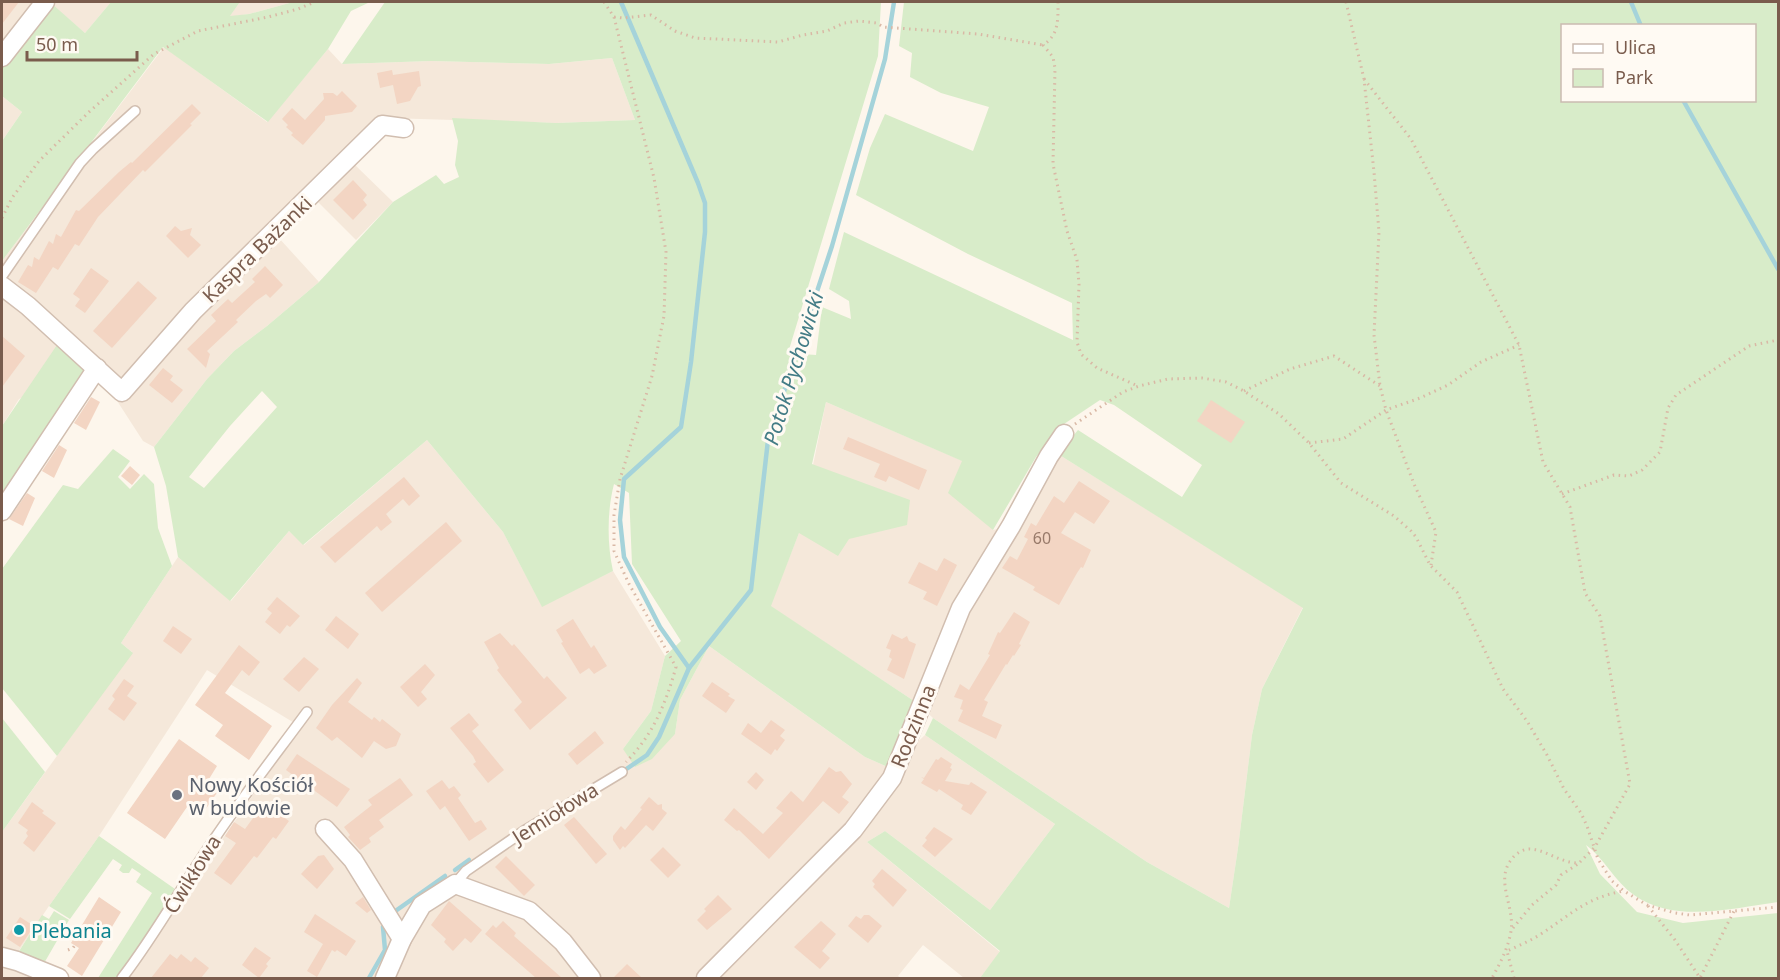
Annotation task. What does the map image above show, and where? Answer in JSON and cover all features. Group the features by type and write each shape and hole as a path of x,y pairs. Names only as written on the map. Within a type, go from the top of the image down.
{"street":[{"path":"2,57 45,2"},
{"name":"Kaspra Bażanki","path":"97,368 122,392 194,311 382,126 404,128"},
{"path":"2,511 97,368 28,306 5,296"},
{"name":"Rodzinna","path":"706,978 853,831 892,778 961,608 1011,526 1048,456 1064,434"},
{"path":"325,829 353,860 402,939"},
{"path":"385,978 402,939 422,905 461,878 529,911 563,942 591,978"},
{"path":"2,957 59,978"}],"lane":[{"path":"2,276 80,163 135,111"},
{"name":"Ćwikłowa","path":"122,978 160,925 224,823 307,712"},
{"name":"Jemiołowa","path":"461,878 524,831 621,769"}],"path":[{"path":"2,218 12,198 39,160 154,54 198,31 268,17 315,2"},
{"path":"604,2 614,17 654,178 666,252 664,316 652,376 620,479 614,515 614,551 629,584 676,667 669,693 650,735 621,769"},
{"path":"1043,45 1054,35 1057,27 1058,2"},
{"path":"1346,2 1364,79 1378,232 1374,335 1380,386 1386,410 1414,484 1436,532 1431,565"},
{"path":"614,17 651,15 675,31 694,38 778,42 803,34 827,31 844,23 859,21 877,23 883,27 978,34 1043,45 1053,57 1055,68 1053,164 1067,231 1077,260 1077,342 1081,354 1097,368 1138,386"},
{"path":"1364,79 1412,139 1518,345 1543,462 1570,507 1585,593 1600,616 1630,784 1595,848 1579,864 1561,875 1556,885 1532,906 1512,929"},
{"path":"1562,494 1614,475 1629,476 1642,470 1659,452 1668,408 1676,395 1749,346 1779,340"},
{"path":"1309,443 1343,439 1386,410 1448,385 1481,362 1518,345"},
{"path":"1244,391 1290,369 1334,356 1380,386"},
{"path":"1064,434 1078,421 1123,392 1168,379 1202,378 1226,382 1280,414 1309,443 1341,483 1394,516 1411,531 1431,565 1458,592 1471,617 1486,658 1503,689 1527,721 1587,826 1604,870 1624,891 1647,905 1690,915 1779,907"},
{"path":"1492,978 1507,951 1512,929 1512,912 1504,881 1505,868 1515,854 1528,849 1543,852 1566,863 1579,864"},
{"path":"1507,951 1539,936 1575,910 1604,894 1624,891"},
{"path":"1647,905 1675,940 1700,978 1734,911"},
{"path":"68,950 75,945"},
{"path":"1507,951 1514,978"}],"shaded area":[{"path":"2,2 111,2 85,33 51,4 2,68"},
{"path":"240,2 293,2 229,17"},
{"path":"164,47 267,122 328,49 342,64 431,61 549,64 612,58 635,120 556,123 388,118 353,163 393,202 356,240 316,200 278,237 319,282 234,351 207,379 154,447 143,441 112,393 89,370 19,399 2,426 2,261"},
{"path":"2,96 22,112 2,141"},
{"path":"826,402 963,461 993,530 1014,526 1058,454 1303,607 1262,689 1252,735 1229,908 1147,862 933,718 917,703 770,606 799,533"},
{"path":"427,440 503,532 542,606 613,571 665,656 651,711 623,749 675,734 680,700 709,646 865,757 890,768 925,735 1055,824 990,910 885,831 867,842 1000,952 980,978 964,978 923,945 898,976 901,978 118,978 151,932 175,889 190,885 301,727 207,670 99,836 16,955 63,978 2,978 2,832 132,652 121,643 178,557 231,601 289,531 304,545"}],"green space":[{"path":"111,2 240,2 230,16 249,14 293,2 370,2 351,11 328,49 268,122 163,47 2,261 2,141 22,112 2,96 2,68 51,3 85,33"},
{"path":"385,2 881,2 878,56 788,353 816,355 822,307 851,319 849,301 829,289 844,232 1073,340 1072,303 968,254 856,195 870,148 885,114 973,151 989,107 941,93 910,77 912,53 899,46 904,2 1778,2 1778,902 1704,912 1686,912 1650,904 1627,890 1586,845 1600,874 1637,912 1683,923 1778,913 1778,978 980,978 1000,951 867,842 885,831 990,910 1055,824 925,735 933,718 1147,862 1229,908 1252,735 1262,689 1303,608 1058,454 1078,430 1182,497 1202,465 1114,405 1100,400 1061,426 1036,457 993,530 948,493 962,461 826,402 812,464 910,500 907,525 849,539 838,556 799,533 771,606 917,703 890,768 865,757 709,646 680,700 675,734 652,759 635,767 623,749 651,711 665,656 681,641 632,564 629,493 614,484 609,528 613,571 542,607 503,532 427,440 303,545 289,531 230,601 178,557 166,486 154,447 207,379 234,351 319,282 393,202 436,175 444,184 459,177 455,165 458,141 452,118 556,123 635,120 612,58 549,64 431,61 342,64","holes":["262,391 277,407 204,488 189,477"]},
{"path":"59,342 89,370 2,500 2,426"},
{"path":"113,449 130,461 118,477 130,489 144,474 154,484 158,528 172,566 121,643 133,653 57,756 2,688 2,569 63,485 78,489"},
{"path":"2,718 45,772 2,832"},
{"path":"99,836 175,889 151,932 118,978 98,978 152,893 136,882 141,874 132,868 129,873 123,873 119,870 122,865 113,859 70,919 49,906"},
{"path":"54,911 69,920 43,965 16,956 42,915 49,919"}],"building":[{"path":"2,2 19,2 2,24"},
{"path":"392,70 393,75 419,71 421,86 418,87 410,101 397,104 393,85 380,88 377,73"},
{"path":"342,91 357,106 352,112 325,116 325,120 303,145 291,135 293,133 282,119 292,108 305,120 324,99 323,93 333,93 337,96"},
{"path":"192,104 201,113 190,124 192,125 145,172 143,170 98,217 79,246 75,244 58,270 53,267 36,293 18,282 28,265 32,267 34,257 39,260 49,241 53,244 56,234 61,237 76,210 79,211 119,172 132,163"},
{"path":"353,180 367,195 363,200 367,205 353,220 333,200"},
{"path":"175,226 181,231 192,228 190,235 201,245 188,258 166,236"},
{"path":"265,266 283,285 270,298 266,294 256,301 236,320 238,322 207,351 210,354 206,368 187,349 216,321 211,315 228,299 232,303 255,282 252,279"},
{"path":"91,268 109,281 85,313 75,306 80,299 73,294"},
{"path":"138,281 157,298 112,348 93,331"},
{"path":"2,336 25,356 2,387"},
{"path":"163,368 173,376 170,380 183,390 172,403 149,385"},
{"path":"91,397 100,402 86,430 74,423"},
{"path":"1211,400 1245,422 1231,443 1197,421"},
{"path":"848,437 927,470 919,490 889,476 886,482 874,477 880,464 843,449"},
{"path":"59,445 67,450 54,478 42,471"},
{"path":"130,466 140,475 132,485 121,476"},
{"path":"404,477 420,496 409,506 403,499 386,514 392,522 381,531 377,526 335,563 320,547"},
{"path":"1079,481 1110,501 1094,524 1075,512 1061,533 1091,550 1083,568 1081,567 1077,573 1059,605 1033,590 1035,587 1002,568 1010,556 1017,560 1028,539 1024,537 1031,523 1036,526 1054,496 1064,503"},
{"path":"27,493 35,498 23,526 9,519"},
{"path":"446,522 462,541 382,612 365,593"},
{"path":"944,558 957,565 937,606 923,599 927,592 908,583 919,562 937,571"},
{"path":"277,597 300,616 290,627 287,625 280,634 265,622 272,613 267,609"},
{"path":"1014,612 1030,622 1019,644 1021,645 1006,664 984,700 988,702 982,716 1002,725 996,739 958,721 963,710 960,709 963,700 954,697 960,684 969,690 990,655 988,654 998,632 1000,633"},
{"path":"336,616 359,634 348,649 325,630"},
{"path":"573,619 591,648 594,645 607,666 594,674 589,668 580,674 561,643 563,642 556,630"},
{"path":"173,626 192,639 181,654 163,641"},
{"path":"500,633 512,646 514,644 544,679 547,676 567,698 530,730 514,710 522,702 497,670 499,668 484,642"},
{"path":"892,634 902,639 907,636 909,641 916,644 904,679 887,670 892,659 889,657 891,650 886,648"},
{"path":"239,645 260,662 249,676 242,670 225,693 272,726 249,760 215,736 223,725 195,705"},
{"path":"304,657 319,669 299,692 283,679"},
{"path":"425,664 435,675 421,692 427,699 418,707 400,687"},
{"path":"357,678 362,683 348,702 372,720 374,717 380,722 382,719 401,734 396,746 386,749 374,741 362,758 337,737 332,741 316,728 332,705"},
{"path":"124,679 134,686 127,696 137,703 124,721 108,709 115,699 112,696"},
{"path":"712,682 735,700 726,713 702,696"},
{"path":"469,713 479,725 472,731 504,770 488,783 473,764 476,762 473,756 450,728"},
{"path":"771,720 785,730 780,736 785,740 771,755 741,734 748,723 761,733"},
{"path":"595,731 604,743 577,765 568,754"},
{"name":"Nowy Kościół w budowie","path":"179,739 217,766 209,779 221,787 203,813 189,804 165,839 127,813"},
{"path":"297,754 350,789 337,807 286,770"},
{"path":"941,757 952,764 950,768 952,769 945,781 969,785 971,782 987,792 971,815 961,809 963,805 939,789 937,792 921,783 924,779 921,777 924,778 936,759"},
{"path":"829,767 836,772 841,771 852,784 842,797 849,802 839,814 823,801 769,859 739,830 737,831 724,820 734,808 763,834 783,813 776,808 791,791 803,802"},
{"path":"756,772 764,780 756,790 747,782"},
{"path":"400,778 413,795 379,820 384,827 369,838 371,842 360,850 348,837 350,835 344,827 372,805 368,800"},
{"path":"442,780 449,789 454,786 461,795 458,798 475,823 481,820 487,829 469,841 445,806 440,810 426,791"},
{"path":"649,797 658,805 662,804 662,809 667,813 653,831 646,825 625,848 623,846 620,850 613,836 621,826 625,830"},
{"path":"32,802 56,823 34,852 23,843 28,836 26,833 28,830 18,823"},
{"path":"269,807 289,821 276,839 273,837 257,858 254,856 231,885 214,873 236,843 225,836 234,822 245,829 259,810 264,813"},
{"path":"574,817 607,854 596,864 564,825"},
{"path":"934,827 953,839 935,857 922,846"},
{"path":"663,847 681,865 668,878 650,860"},
{"path":"324,855 334,869 317,889 301,874 318,856"},
{"path":"506,856 535,885 524,896 495,867"},
{"path":"882,869 907,890 893,907 873,887 875,884 872,881"},
{"path":"718,895 732,909 707,930 697,920"},
{"path":"99,897 121,912 82,976 67,966 79,948 71,943"},
{"path":"363,897 371,910 367,913 355,903"},
{"path":"449,901 482,930 471,943 465,938 453,951 444,942 446,939 431,925"},
{"path":"315,914 356,941 346,956 337,950 335,952 332,950 317,977 307,971 323,944 304,932"},
{"path":"864,915 869,915 882,926 868,943 848,926 856,916 861,919"},
{"name":"Plebania","path":"20,917 34,926 20,947 6,938"},
{"path":"503,921 516,933 514,936 562,978 536,978 485,934 493,925 496,928"},
{"path":"821,921 836,934 822,951 830,958 820,969 794,947"},
{"path":"255,947 271,958 259,978 242,965"},
{"path":"170,954 177,959 181,954 191,962 195,957 209,968 201,978 151,978"},
{"path":"627,964 642,978 613,978"}],"waterway":[{"path":"621,2 705,203 705,232 691,362 681,427 624,479 620,520 624,557 660,627 689,668"},
{"name":"Potok Pychowicki","path":"622,772 647,755 659,737 689,668 751,590 768,440 832,246 885,59 894,2"},
{"name":"Potok Pychowicki","path":"1631,2 1640,24"},
{"name":"Potok Pychowicki","path":"1684,102 1778,269"},
{"path":"455,870 469,860"},
{"name":"Potok Pychowicki","path":"394,912 445,876"},
{"name":"Potok Pychowicki","path":"369,978 385,950 383,927"}],"place":[{"name":"Nowy Kościół w budowie","path":"177,795"},
{"name":"Plebania","path":"19,930"}]}
